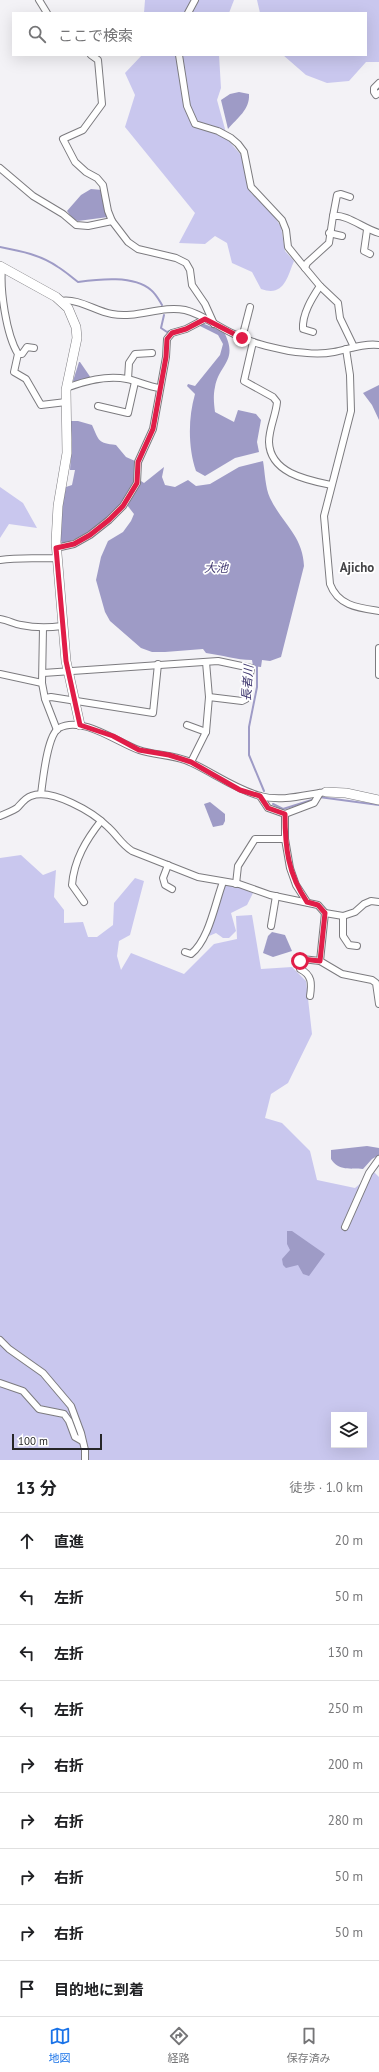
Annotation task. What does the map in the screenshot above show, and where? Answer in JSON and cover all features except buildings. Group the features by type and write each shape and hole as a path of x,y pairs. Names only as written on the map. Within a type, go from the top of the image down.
{"street":[{"path":"39,0 46,12"},
{"path":"189,12 195,0"},
{"path":"92,56 98,60 102,104 83,130 63,139 75,162 86,172 97,178 103,186 108,211 112,222 133,246 146,251 176,258 186,263 190,270 192,285 205,304 214,324"},
{"path":"179,56 186,106 195,124 218,130 232,138 244,152 251,187 282,220 286,230 288,247 320,286 338,303 340,318 354,347"},
{"path":"379,83 374,88 374,92 376,95 379,93"},
{"path":"0,168 33,196 63,214 76,225 88,226 112,222"},
{"path":"305,268 307,263 329,243 329,233 337,195 342,194 350,197"},
{"path":"333,216 340,215 367,230 379,233"},
{"path":"367,230 364,251 370,254"},
{"path":"329,233 342,236"},
{"path":"66,402 41,405 26,379 14,372 18,354 13,346 3,307 0,276 1,267 46,290 60,301 68,308 76,327 76,344 66,388 67,453 58,506 56,548 67,672 80,725"},
{"path":"313,332 303,329 303,323 313,297 320,286"},
{"path":"60,301 76,300 102,312 119,315 179,309 195,314 242,338 274,348 322,354 354,347 379,346"},
{"path":"242,338 250,307"},
{"path":"56,548 74,544 90,535 109,520 123,506 137,483 138,462 153,429 166,357 167,339 172,333 186,329 205,319"},
{"path":"253,342 244,380 273,397 276,402 269,442 272,456 296,476 331,485"},
{"path":"18,354 22,354 27,347 34,348"},
{"path":"346,349 350,375 351,411 324,516 330,584 333,592 344,603 354,607 379,611"},
{"path":"128,379 129,363 135,354 152,353"},
{"path":"66,388 99,379 128,379 148,387 160,388"},
{"path":"98,406 128,413 135,382"},
{"path":"0,560 14,558 57,558"},
{"path":"0,619 11,620 19,625 43,628 62,626"},
{"path":"40,794 50,744 56,730 45,698 42,683 43,628"},
{"path":"379,648 379,675"},
{"path":"43,673 218,661 251,668 246,699 242,701 209,697"},
{"path":"191,762 206,732 209,697 206,662"},
{"path":"45,698 50,697 153,713 158,664"},
{"path":"0,674 42,683"},
{"path":"56,730 69,725 80,725 113,736 139,750 169,755 191,762 240,790 260,796 277,799 346,793 379,800"},
{"path":"187,725 206,732"},
{"path":"0,816 17,808 29,797 40,794 64,800 101,821 127,848 198,877 236,884 276,896 307,902 318,905 325,913 343,916 354,912 364,904 371,901 379,902"},
{"path":"260,796 268,808 285,814 320,795"},
{"path":"285,814 285,839 290,868 296,886 307,902"},
{"path":"84,902 72,885 73,872 87,838 101,821"},
{"path":"236,884 238,866 254,839 285,839"},
{"path":"168,865 163,878 165,885 172,889"},
{"path":"185,952 191,954 196,950 207,932 222,882"},
{"path":"272,926 276,896"},
{"path":"320,961 325,913"},
{"path":"343,916 343,936 349,945 357,946"},
{"path":"310,996 311,978 300,969 299,964 302,959 320,961 342,974 372,980 376,983 379,1005"},
{"path":"345,1227 369,1174 379,1159"},
{"path":"0,1340 9,1349 43,1373 71,1406 82,1441 85,1460"},
{"path":"0,1383 23,1391 39,1409 64,1414 70,1421 75,1437 82,1441"}],"shaded area":[{"path":"145,0 234,0 229,12 144,12"},
{"path":"257,0 379,0 379,62 366,62 349,81 327,83 306,75 284,56 367,56 367,12 260,12"},
{"path":"141,56 219,56 221,88 217,100 228,140 241,155 251,193 271,211 281,227 285,251 294,261 287,279 280,288 269,291 261,289 252,272 232,263 227,243 215,236 205,244 179,243 195,213 125,127 135,95 125,73"},
{"path":"0,487 23,503 37,528 9,524 0,538"},
{"path":"21,855 43,875 56,870 54,897 64,910 64,923 83,922 88,937 97,937 113,925 114,903 135,878 144,881 130,935 119,941 117,956 121,970 131,953 184,974 214,944 237,939 236,916 252,915 261,969 292,967 306,981 312,1034 288,1083 271,1094 265,1118 282,1123 310,1151 317,1180 355,1188 374,1172 379,1177 379,1460 0,1460 0,858"},
{"path":"223,886 237,886 253,893 247,905 231,913 236,931 229,938 223,938 216,933 209,936"}],"water":[{"path":"239,92 249,94 249,100 245,109 228,129 221,100 230,94"},
{"path":"91,189 102,190 108,217 78,221 73,219 67,211 81,195"},
{"path":"202,323 224,332 228,342 229,356 217,379 215,387 215,412 234,422 238,410 256,414 261,420 257,442 259,452 235,458 205,476 196,471 191,453 190,423 195,394 187,386 188,384 195,386 220,355 223,344 218,335 198,325"},
{"path":"79,362 91,378 75,382 73,381"},
{"path":"379,385 379,420 372,405 363,393"},
{"path":"70,421 78,421 92,425 96,435 102,442 116,445 126,457 135,461 136,478 130,493 123,503 105,521 83,535 62,544 60,538 60,523 62,508 66,487 72,485 75,470 70,470 72,440"},
{"name":"大池","path":"263,461 268,494 296,538 303,555 304,566 281,657 270,661 262,660 261,667 253,666 252,660 206,653 203,649 152,652 141,648 110,621 105,612 96,580 101,557 108,541 123,532 131,521 134,514 127,505 141,481 144,483 164,467 162,477 165,485 175,487 188,480 196,486 210,484 239,467"},
{"path":"210,802 225,814 225,821 223,825 213,827 204,804"},
{"path":"272,932 285,935 292,951 273,957 263,953 268,936"},
{"path":"367,1146 379,1148 379,1155 372,1159 363,1169 349,1169 341,1167 334,1163 331,1159 331,1150"},
{"path":"287,1231 292,1231 325,1254 309,1276 303,1274 298,1265 286,1268 283,1265 282,1259 290,1250 287,1244"}],"waterway":[{"path":"0,247 45,259 78,282 116,279 144,285 156,295 162,305"},
{"path":"164,315 161,328 167,332 173,330"},
{"name":"長者川","path":"257,664 257,687 249,727 249,755 264,791"},
{"name":"長者川","path":"319,797 379,805"},
{"name":"長者川","path":"273,804 283,809 315,799"}],"district":[{"name":"Ajicho","path":"357,567"}],"route":[{"path":"242,338 205,319 186,329 172,333 167,339 166,357 153,429 142,450 138,462 137,483 123,506 109,520 90,535 74,544 56,548 64,647 67,672 80,725 113,736 125,744 139,750 169,755 191,762 240,790 260,796 268,808 285,814 285,839 288,849 290,868 296,886 307,902 318,905 325,913 320,961 302,959 300,961"}]}
